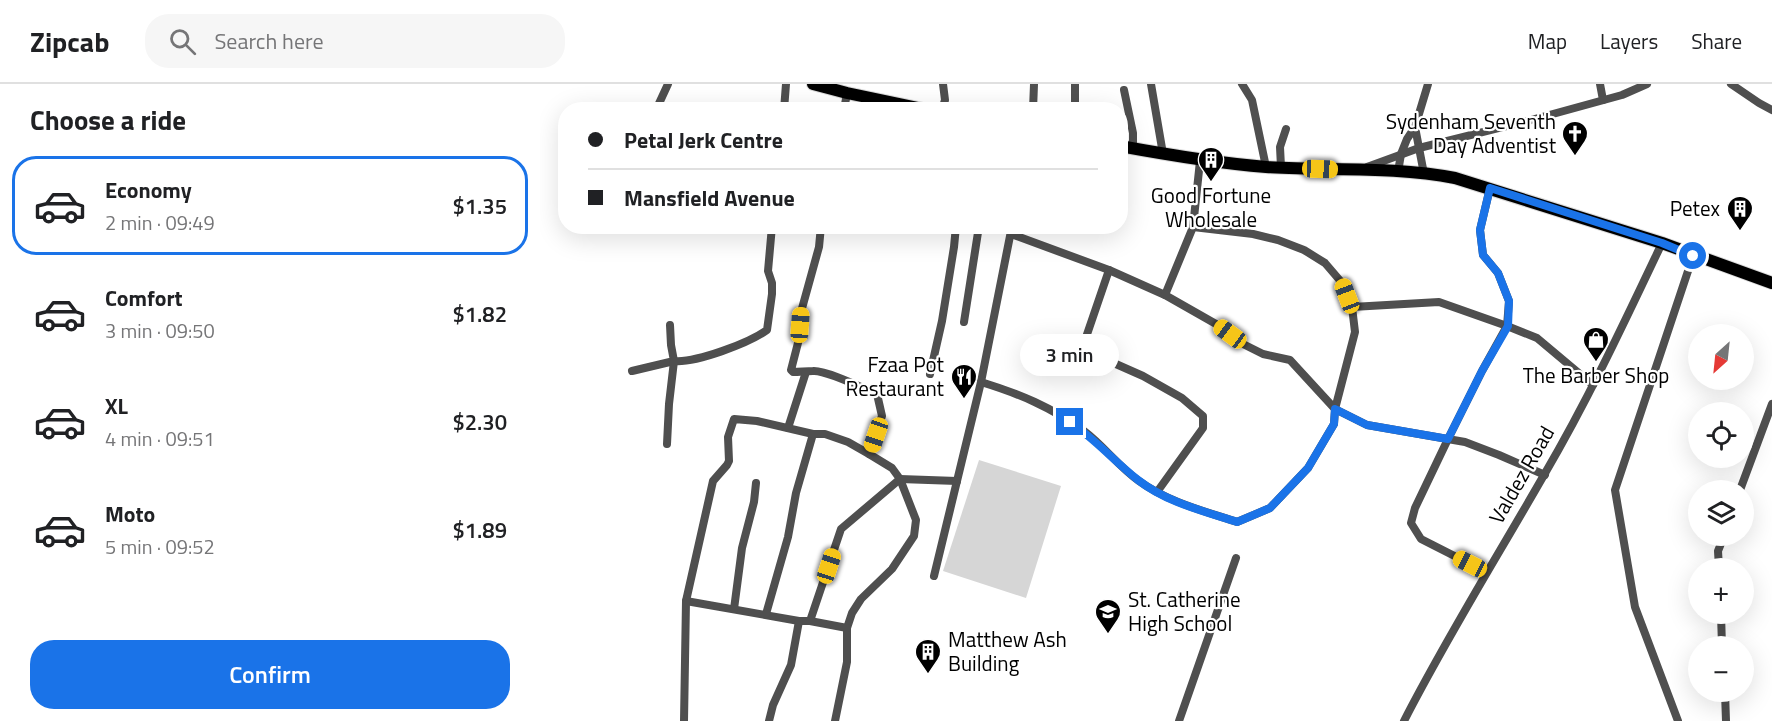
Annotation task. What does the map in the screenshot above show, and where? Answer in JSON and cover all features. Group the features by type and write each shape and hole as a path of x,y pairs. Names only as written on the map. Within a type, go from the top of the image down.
{"main road":[{"path":"813,84 847,93 864,102"},
{"path":"1128,147 1200,161 1266,167 1398,172 1455,178 1662,243 1772,284"}],"street":[{"path":"660,102 668,84"},
{"path":"784,102 786,84"},
{"path":"943,84 944,102"},
{"path":"1033,102 1034,84"},
{"path":"1075,84 1076,102"},
{"path":"1151,84 1164,154"},
{"path":"1242,84 1252,100 1266,167"},
{"path":"1398,172 1401,154 1415,127 1428,84"},
{"path":"1600,84 1602,100"},
{"path":"1358,170 1419,148 1622,95 1647,84"},
{"path":"1731,84 1759,104 1772,110"},
{"path":"1124,90 1127,102"},
{"path":"845,102 847,93"},
{"path":"1128,109 1133,133 1128,145"},
{"path":"1415,127 1424,174"},
{"path":"1281,167 1280,147 1286,129"},
{"path":"1165,296 1193,227 1200,161"},
{"path":"1486,572 1421,539 1411,524 1415,508 1448,439 1482,371 1508,326 1509,301 1498,273 1483,255 1480,230 1490,188"},
{"path":"981,382 1019,394 1054,411 1085,432 1139,481 1174,500 1237,522 1270,508 1308,468 1334,424 1335,409 1355,332 1352,307 1343,284 1325,263 1304,250 1253,234 1193,227"},
{"path":"633,371 674,361 690,361 744,343 767,330 772,294 772,283 768,271 771,234"},
{"path":"820,234 819,247 801,312 799,339 791,370 793,372 813,370 824,373 878,394 882,416 869,454"},
{"path":"930,374 942,321 955,234"},
{"path":"964,322 978,234"},
{"path":"934,576 981,382 1011,234"},
{"path":"1022,234 1165,296 1216,324 1243,344 1263,354 1290,360 1335,409 1367,425 1465,442 1545,474"},
{"name":"Valdez Road","path":"1404,721 1434,662 1545,474 1593,385 1662,243"},
{"path":"1678,721 1635,607 1615,490 1693,256"},
{"path":"1109,270 1082,349 1143,376 1182,398 1203,416 1203,428 1157,492"},
{"path":"1352,307 1439,302 1537,338 1593,385"},
{"path":"668,444 669,404 674,361 670,325"},
{"path":"788,428 806,372"},
{"path":"1744,480 1772,405"},
{"path":"684,721 686,601 713,481 729,461 728,437 734,419 757,421 813,434 825,434 848,442 892,468 900,479 916,520 914,536 892,569 861,599 847,628 847,662 835,721"},
{"path":"765,614 788,537 796,493 813,434"},
{"path":"810,621 841,529 900,479 957,482"},
{"path":"734,609 742,548 754,502 756,483"},
{"path":"1179,721 1236,558"},
{"path":"686,601 847,628"},
{"path":"769,721 773,705 791,665 799,621"},
{"path":"1725,702 1726,721"}],"shaded area":[{"path":"979,460 1061,486 1026,598 943,571"}],"place":[{"name":"Sydenham Seventh Day Adventist","path":"1575,157"},
{"name":"Good Fortune Wholesale","path":"1211,183"},
{"name":"Petex","path":"1740,232"},
{"name":"The Barber Shop","path":"1596,363"},
{"name":"Fzaa Pot Restaurant","path":"964,400"},
{"name":"St. Catherine High School","path":"1108,635"},
{"name":"Matthew Ash Building","path":"928,675"}],"route":[{"path":"1070,422 1085,432 1139,481 1174,500 1237,522 1270,508 1308,468 1334,424 1335,409 1367,425 1448,439 1482,371 1508,326 1509,301 1498,273 1483,255 1480,230 1490,188 1662,243 1693,256"}]}
